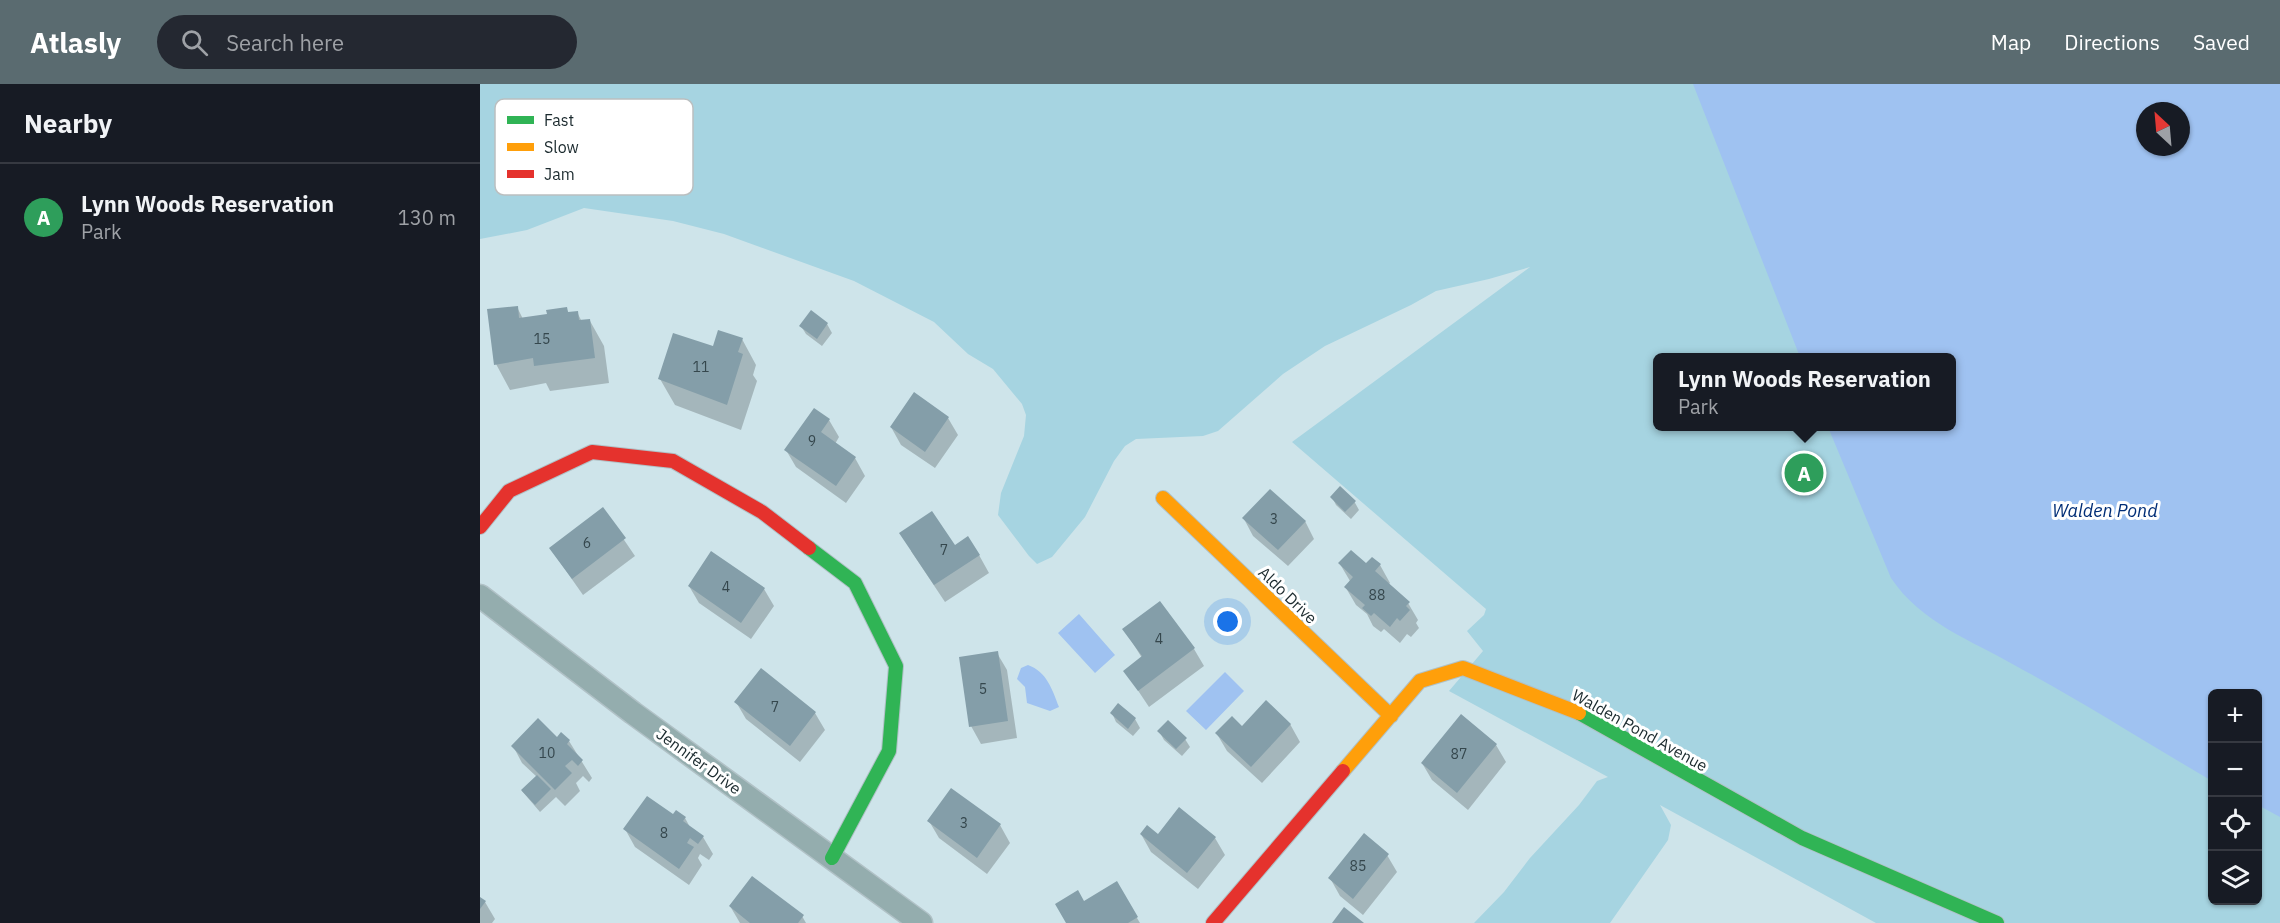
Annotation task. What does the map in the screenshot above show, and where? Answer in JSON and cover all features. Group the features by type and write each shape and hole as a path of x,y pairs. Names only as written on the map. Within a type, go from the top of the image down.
{"street":[{"path":"480,527 509,491 592,452 673,460 762,512 855,584 896,666 889,751 832,858"},
{"name":"Aldo Drive","path":"1162,498 1391,716"},
{"name":"Jennifer Drive","path":"480,596 633,713 921,923"},
{"name":"Walden Pond Avenue","path":"1213,923 1420,681 1463,668 1571,709 1802,838 1996,923"}],"shaded area":[{"path":"480,84 2280,84 2280,923 1876,923 1660,805 1671,825 1668,840 1610,923 1474,923 1504,892 1530,858 1579,805 1597,781 1608,777 1449,691 1483,651 1467,631 1484,615 1486,609 1292,442 1530,267 1436,291 1325,346 1283,374 1218,431 1203,436 1136,439 1125,446 1114,461 1085,517 1052,557 1037,564 998,515 1001,493 1024,436 1026,415 1022,404 993,369 968,354 934,322 854,281 724,234 673,221 584,208 527,230 480,239"}],"water":[{"name":"Walden Pond","path":"1693,84 2280,84 2280,817 2262,807 2262,689 2208,689 2208,779 2066,694 1948,629 1932,619 1903,594 1891,578 1830,431 1956,431 1956,353 1798,353"},
{"path":"1079,614 1115,655 1095,673 1058,633"},
{"path":"1028,665 1044,677 1059,707 1050,711 1027,703 1025,687 1017,679 1021,668"},
{"path":"1225,672 1244,691 1206,730 1186,711"}],"building":[{"path":"518,306 519,318 547,314 546,310 567,307 568,312 578,311 579,320 590,319 595,358 534,366 533,358 494,365 487,309"},
{"path":"811,310 828,323 817,339 799,326"},
{"path":"718,330 743,338 738,352 743,354 727,405 658,379 673,333 713,346"},
{"path":"914,392 949,417 925,452 890,427"},
{"path":"814,408 830,419 821,432 856,457 836,486 784,450"},
{"path":"1340,486 1356,501 1345,512 1330,497"},
{"path":"1270,489 1306,521 1278,550 1242,518"},
{"path":"603,507 626,538 572,579 549,548"},
{"path":"932,511 955,545 968,536 980,555 934,585 899,533"},
{"path":"1351,550 1366,563 1372,557 1381,564 1375,571 1410,602 1406,606 1410,610 1400,621 1397,618 1390,627 1374,613 1371,616 1362,608 1365,605 1344,587 1353,577 1338,563"},
{"path":"711,551 765,588 741,623 688,586"},
{"path":"1160,601 1195,648 1138,691 1123,671 1142,656 1122,629"},
{"path":"998,651 1008,721 969,727 959,657"},
{"path":"761,668 816,712 790,746 734,702"},
{"path":"1266,700 1291,724 1251,767 1215,733 1232,716 1242,726"},
{"path":"1118,703 1136,718 1128,729 1110,713"},
{"path":"1461,714 1497,744 1457,793 1421,763"},
{"path":"538,718 557,737 561,732 570,740 567,744 583,760 578,766 572,760 565,766 572,773 555,790 511,746"},
{"path":"1168,720 1187,738 1176,749 1157,731"},
{"path":"537,775 551,789 535,805 521,790"},
{"path":"951,788 1001,824 977,858 927,821"},
{"path":"647,796 673,814 676,810 686,817 683,821 704,836 698,844 690,838 687,843 694,847 679,869 623,829"},
{"path":"1179,807 1216,837 1187,873 1140,834 1147,825 1158,834"},
{"path":"1364,833 1389,854 1353,899 1328,878"},
{"path":"752,876 804,915 798,923 750,923 729,906"},
{"path":"1117,881 1138,917 1128,923 1066,923 1055,904 1078,890 1084,901"},
{"path":"480,897 486,901 480,909"},
{"path":"1344,907 1364,923 1332,923"}],"traffic: fast":[{"path":"809,548 855,583 896,666 889,751 832,858"},
{"path":"1579,713 1802,838 1997,923"}],"traffic: slow":[{"path":"1163,498 1391,716"},
{"path":"1343,771 1420,681 1463,668 1579,713"}],"traffic: jam":[{"path":"480,527 509,491 592,452 673,461 762,512 809,548"},
{"path":"1213,923 1343,771"}],"place":[{"name":"Lynn Woods Reservation","path":"1804,473"}]}
